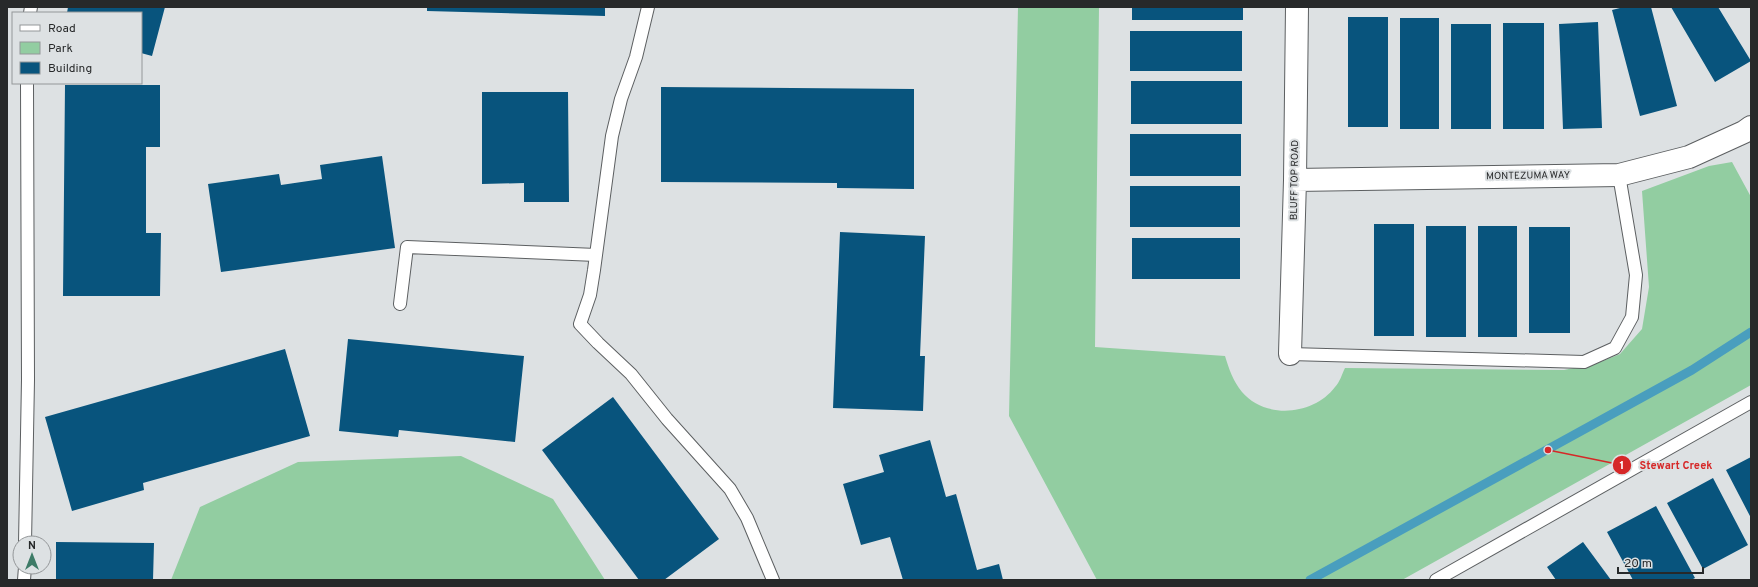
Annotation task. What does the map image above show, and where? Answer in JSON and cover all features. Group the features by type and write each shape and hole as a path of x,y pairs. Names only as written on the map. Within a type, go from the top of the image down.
{"street":[{"name":"BLUFF TOP ROAD","path":"1290,354 1295,180 1297,7"},
{"name":"MONTEZUMA WAY","path":"1295,180 1619,175 1689,157 1749,134"}],"lane":[{"path":"648,7 636,57 621,99 612,136 590,296 580,324 631,374 667,419 730,489 747,518 773,580"},
{"path":"25,535 28,380 27,84"},
{"path":"1290,354 1584,362 1615,348 1632,317 1636,275 1619,175"},
{"path":"400,304 406,247 596,255"},
{"path":"1436,580 1751,402"}],"green space":[{"path":"1018,7 1099,7 1095,347 1225,356 1234,379 1242,392 1252,401 1264,407 1276,410 1303,408 1315,404 1337,385 1345,368 1564,370 1598,363 1620,354 1642,329 1649,287 1642,191 1709,166 1732,162 1751,197 1751,385 1402,580 1097,580 1009,416"},
{"path":"461,456 553,499 605,580 171,580 200,507 298,462"}],"building":[{"path":"68,7 165,7 152,56 142,53 142,12 67,12"},
{"path":"427,7 605,7 605,16 427,11"},
{"path":"1132,7 1243,7 1243,20 1132,20"},
{"path":"1624,7 1651,7 1677,106 1640,116 1612,10"},
{"path":"1671,7 1718,7 1751,61 1715,82"},
{"path":"1348,17 1388,17 1388,127 1348,127"},
{"path":"1400,18 1439,18 1439,129 1400,129"},
{"path":"1598,22 1602,128 1563,129 1559,24"},
{"path":"1503,23 1544,23 1544,129 1503,129"},
{"path":"1451,24 1491,24 1491,129 1451,129"},
{"path":"1130,31 1242,31 1242,71 1130,71"},
{"path":"1131,81 1242,81 1242,124 1131,124"},
{"path":"65,85 160,85 160,147 146,147 146,233 161,233 160,296 63,296"},
{"path":"661,87 914,89 914,189 837,188 837,183 661,182"},
{"path":"482,92 568,92 569,202 524,202 524,183 482,184"},
{"path":"1130,134 1241,134 1241,176 1130,176"},
{"path":"382,156 395,248 221,272 208,184 279,174 281,185 322,179 320,165"},
{"path":"1130,186 1240,186 1240,227 1130,227"},
{"path":"1374,224 1414,224 1414,336 1374,336"},
{"path":"1426,226 1466,226 1466,337 1426,337"},
{"path":"1478,226 1517,226 1517,337 1478,337"},
{"path":"1529,227 1570,227 1570,333 1529,333"},
{"path":"840,232 925,236 920,356 925,356 923,411 833,408"},
{"path":"1132,238 1240,238 1240,279 1132,279"},
{"path":"348,339 524,356 515,442 399,430 398,437 339,431"},
{"path":"285,349 310,436 143,483 144,490 72,511 45,417"},
{"path":"613,397 719,539 664,580 639,580 542,450"},
{"path":"930,440 946,497 956,494 977,570 999,564 1003,580 903,580 890,537 861,545 843,484 884,472 879,455"},
{"path":"1751,457 1751,518 1726,470"},
{"path":"1713,478 1748,545 1703,569 1667,503"},
{"path":"1656,506 1695,578 1691,580 1633,580 1607,532"},
{"path":"56,542 154,543 153,580 56,580"},
{"path":"1583,542 1611,580 1556,580 1547,567"}],"waterway":[{"path":"1310,580 1692,370 1751,332"}],"place":[{"name":"Stewart Creek","path":"1548,450"}]}
